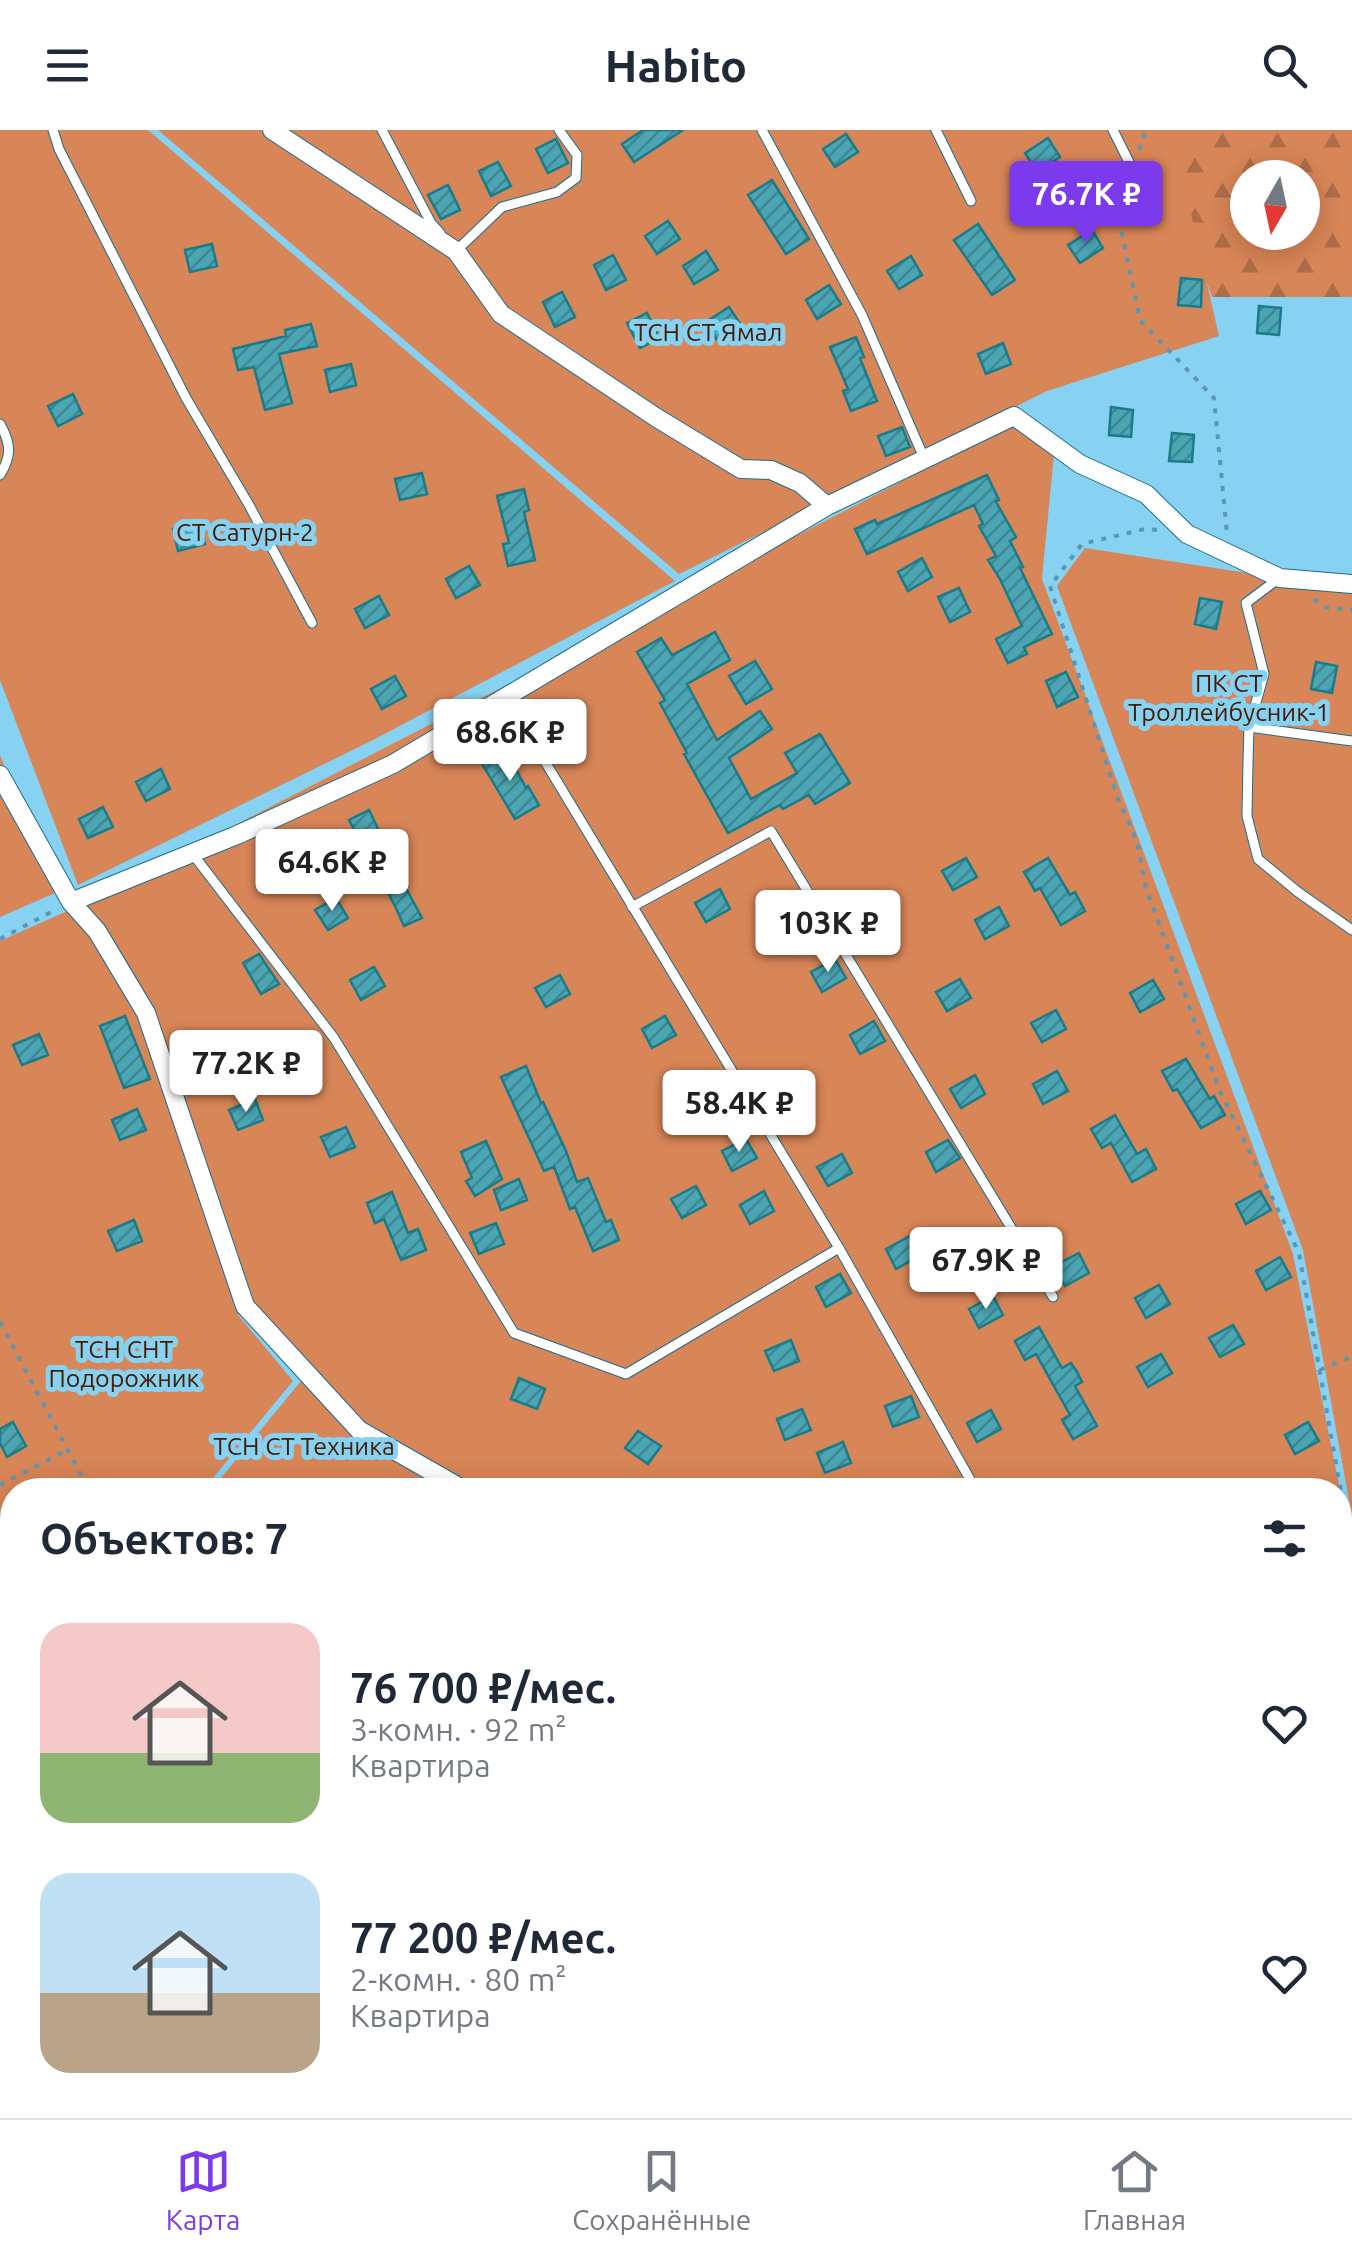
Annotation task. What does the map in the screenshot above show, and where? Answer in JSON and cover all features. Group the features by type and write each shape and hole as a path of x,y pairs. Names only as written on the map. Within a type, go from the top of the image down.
{"street":[{"path":"272,130 456,251 501,314 657,418 741,468 771,470 800,484 827,506"},
{"path":"71,902 393,764 827,506 1014,416 1080,464 1146,494 1187,534 1280,578 1352,584"},
{"path":"0,775 71,902 98,931 146,1013 245,1306 358,1430 443,1478"}],"lane":[{"path":"53,130 186,398 312,623"},
{"path":"382,130 430,223 456,251 502,207 557,192 576,178 577,154 558,130"},
{"path":"762,130 862,315 924,458"},
{"path":"936,130 971,201"},
{"path":"1114,130 1132,168"},
{"path":"0,424 8,438 10,460 0,475"},
{"path":"1280,578 1246,603 1264,674 1249,727 1247,816 1258,858 1352,930"},
{"path":"506,697 839,1248 969,1478"},
{"path":"1249,727 1352,741"},
{"path":"632,907 771,831 1052,1297"},
{"path":"192,853 334,1038 514,1333 626,1374 839,1248"}],"path":[{"path":"1146,130 1117,210 1140,320 1214,398 1228,554"},
{"path":"1187,534 1145,529 1082,544 1050,586 1118,800 1137,841 1145,885 1219,1088 1299,1253 1339,1478"},
{"path":"0,938 71,902"},
{"path":"0,1322 82,1478"},
{"path":"1320,1370 1352,1356"},
{"path":"12,1478 67,1450"}],"green space":[{"name":"СТ Сатурн-2","path":"0,130 148,130 675,581 373,740 78,885 0,680"},
{"name":"ТСН СТ Ямал","path":"158,130 1172,130 1219,336 1047,391 679,574"},
{"path":"1162,130 1352,130 1352,297 1212,297 1169,176"},
{"path":"1015,423 1054,453 1042,579 1293,1254 1338,1478 455,1478 362,1424 250,1303 151,1011 82,904"},
{"name":"ПК СТ Троллейбусник-1","path":"1085,548 1352,589 1352,1478 1345,1478 1303,1250 1057,586"},
{"path":"0,755 55,893 0,917"},
{"name":"ТСН СНТ Подорожник","path":"72,909 93,935 142,1015 239,1316 293,1381 213,1478 0,1478 0,941"},
{"name":"ТСН СТ Техника","path":"301,1381 351,1432 431,1478 221,1478"}],"building":[{"path":"643,130 683,130 634,162 622,144"},
{"path":"846,134 858,152 835,167 823,149"},
{"path":"1048,138 1060,157 1037,172 1025,153"},
{"path":"556,139 568,163 548,173 536,149"},
{"path":"498,162 511,186 491,196 479,171"},
{"path":"772,180 809,239 786,254 748,195"},
{"path":"448,185 460,210 441,219 428,195"},
{"path":"668,221 680,239 657,254 645,236"},
{"path":"978,224 1015,280 992,295 954,240"},
{"path":"1092,230 1103,248 1080,263 1068,245"},
{"path":"212,244 217,266 190,272 185,250"},
{"path":"706,251 718,270 694,284 683,266"},
{"path":"613,255 626,280 606,290 594,265"},
{"path":"911,256 922,275 899,289 887,271"},
{"path":"1181,278 1202,280 1201,307 1178,305"},
{"path":"829,285 841,304 817,319 806,300"},
{"path":"562,292 575,317 555,327 543,302"},
{"path":"1259,306 1281,308 1279,335 1257,333"},
{"path":"729,307 741,325 717,340 706,322"},
{"path":"647,313 659,338 640,348 627,323"},
{"path":"311,324 317,346 279,354 292,403 265,410 254,367 238,370 233,349 286,336 285,330"},
{"path":"856,337 877,401 851,411 843,391 848,389 830,347"},
{"path":"1003,343 1011,364 986,374 978,354"},
{"path":"351,364 356,385 330,392 325,370"},
{"path":"73,394 82,414 58,426 48,406"},
{"path":"1111,407 1133,410 1131,437 1109,435"},
{"path":"902,427 910,447 886,456 878,436"},
{"path":"1172,433 1194,435 1192,462 1169,461"},
{"path":"422,473 427,494 400,500 395,479"},
{"path":"987,475 999,500 996,502 1016,537 1010,541 1023,567 1020,568 1052,634 1024,647 1027,654 1008,663 996,639 1022,626 988,560 996,556 979,526 983,524 974,505 867,554 855,529 875,520 877,524"},
{"path":"524,489 529,510 524,512 535,560 508,566 503,544 509,543 497,496"},
{"path":"200,523 205,544 178,551 173,529"},
{"path":"922,558 932,577 908,591 898,572"},
{"path":"469,566 480,585 456,598 446,579"},
{"path":"959,588 970,612 950,622 938,597"},
{"path":"379,596 389,615 365,628 355,609"},
{"path":"1200,598 1222,602 1216,629 1195,624"},
{"path":"715,632 730,660 687,684 717,740 760,711 772,729 729,758 751,799 797,773 785,753 820,734 850,783 815,804 809,795 783,809 780,805 728,833 684,754 687,753 660,703 665,700 637,652 661,638 672,655"},
{"path":"755,661 772,689 746,704 729,676"},
{"path":"1316,662 1337,666 1332,693 1311,689"},
{"path":"1066,672 1078,697 1057,707 1046,681"},
{"path":"395,676 406,696 382,709 371,689"},
{"path":"505,749 539,805 515,819 481,762"},
{"path":"161,769 170,789 146,801 136,782"},
{"path":"103,807 113,827 88,838 79,819"},
{"path":"369,810 381,835 378,836 422,918 404,926 349,820"},
{"path":"966,858 977,877 953,890 942,871"},
{"path":"1048,858 1070,895 1075,892 1085,911 1061,925 1040,888 1035,891 1024,872"},
{"path":"720,889 730,909 706,922 695,903"},
{"path":"336,898 348,918 328,930 315,910"},
{"path":"999,907 1009,926 985,939 975,920"},
{"path":"259,954 279,984 261,994 243,963"},
{"path":"835,959 846,978 822,992 811,972"},
{"path":"374,967 385,986 361,1000 350,980"},
{"path":"560,975 570,994 546,1007 535,988"},
{"path":"960,979 971,998 947,1011 936,992"},
{"path":"1153,980 1164,999 1140,1012 1130,993"},
{"path":"1056,1010 1066,1029 1042,1042 1031,1023"},
{"path":"125,1016 150,1079 124,1088 100,1026"},
{"path":"665,1016 676,1035 652,1048 642,1029"},
{"path":"874,1021 885,1041 860,1054 850,1035"},
{"path":"39,1034 48,1055 22,1065 13,1045"},
{"path":"1186,1059 1210,1099 1214,1096 1225,1115 1201,1128 1162,1071"},
{"path":"526,1066 577,1182 588,1178 606,1222 611,1220 619,1240 593,1251 575,1207 570,1209 554,1167 544,1171 501,1077"},
{"path":"1057,1071 1068,1091 1043,1104 1033,1084"},
{"path":"975,1075 985,1094 961,1108 950,1089"},
{"path":"696,1081 707,1100 683,1114 672,1094"},
{"path":"255,1099 263,1120 238,1130 229,1110"},
{"path":"137,1109 146,1130 120,1140 112,1120"},
{"path":"1115,1115 1137,1154 1146,1149 1156,1169 1132,1182 1111,1143 1102,1148 1091,1129"},
{"path":"346,1127 355,1147 330,1157 321,1137"},
{"path":"746,1139 757,1158 732,1171 722,1151"},
{"path":"948,1140 960,1158 936,1172 926,1152"},
{"path":"486,1141 502,1179 475,1196 466,1181 472,1178 461,1152"},
{"path":"842,1154 852,1173 828,1186 817,1167"},
{"path":"519,1179 527,1200 501,1210 494,1190"},
{"path":"696,1186 706,1205 682,1218 671,1199"},
{"path":"764,1191 774,1211 750,1224 740,1205"},
{"path":"1260,1191 1271,1210 1246,1224 1236,1204"},
{"path":"392,1192 408,1233 418,1229 426,1250 401,1260 384,1219 375,1223 367,1203"},
{"path":"134,1220 142,1241 117,1251 108,1231"},
{"path":"496,1223 504,1244 479,1254 470,1233"},
{"path":"910,1236 921,1255 896,1269 886,1249"},
{"path":"1079,1253 1089,1273 1065,1286 1054,1266"},
{"path":"1280,1257 1291,1277 1266,1290 1256,1271"},
{"path":"840,1274 851,1293 826,1307 816,1287"},
{"path":"1159,1285 1170,1304 1146,1318 1135,1298"},
{"path":"993,1296 1003,1315 979,1328 969,1309"},
{"path":"1233,1325 1244,1344 1220,1357 1209,1338"},
{"path":"1039,1327 1062,1368 1071,1363 1077,1372 1082,1382 1075,1386 1097,1426 1073,1439 1062,1420 1070,1415 1036,1354 1025,1360 1015,1341"},
{"path":"791,1340 799,1361 774,1371 765,1351"},
{"path":"1161,1354 1172,1373 1148,1387 1137,1367"},
{"path":"519,1378 545,1389 537,1409 511,1399"},
{"path":"911,1396 919,1417 893,1427 885,1406"},
{"path":"802,1409 811,1430 785,1440 777,1419"},
{"path":"991,1410 1001,1429 977,1442 967,1423"},
{"path":"13,1422 26,1446 7,1457 0,1443 0,1429"},
{"path":"1308,1422 1319,1441 1295,1454 1285,1435"},
{"path":"638,1431 661,1446 648,1464 625,1448"},
{"path":"843,1442 851,1463 825,1473 817,1453"}]}
